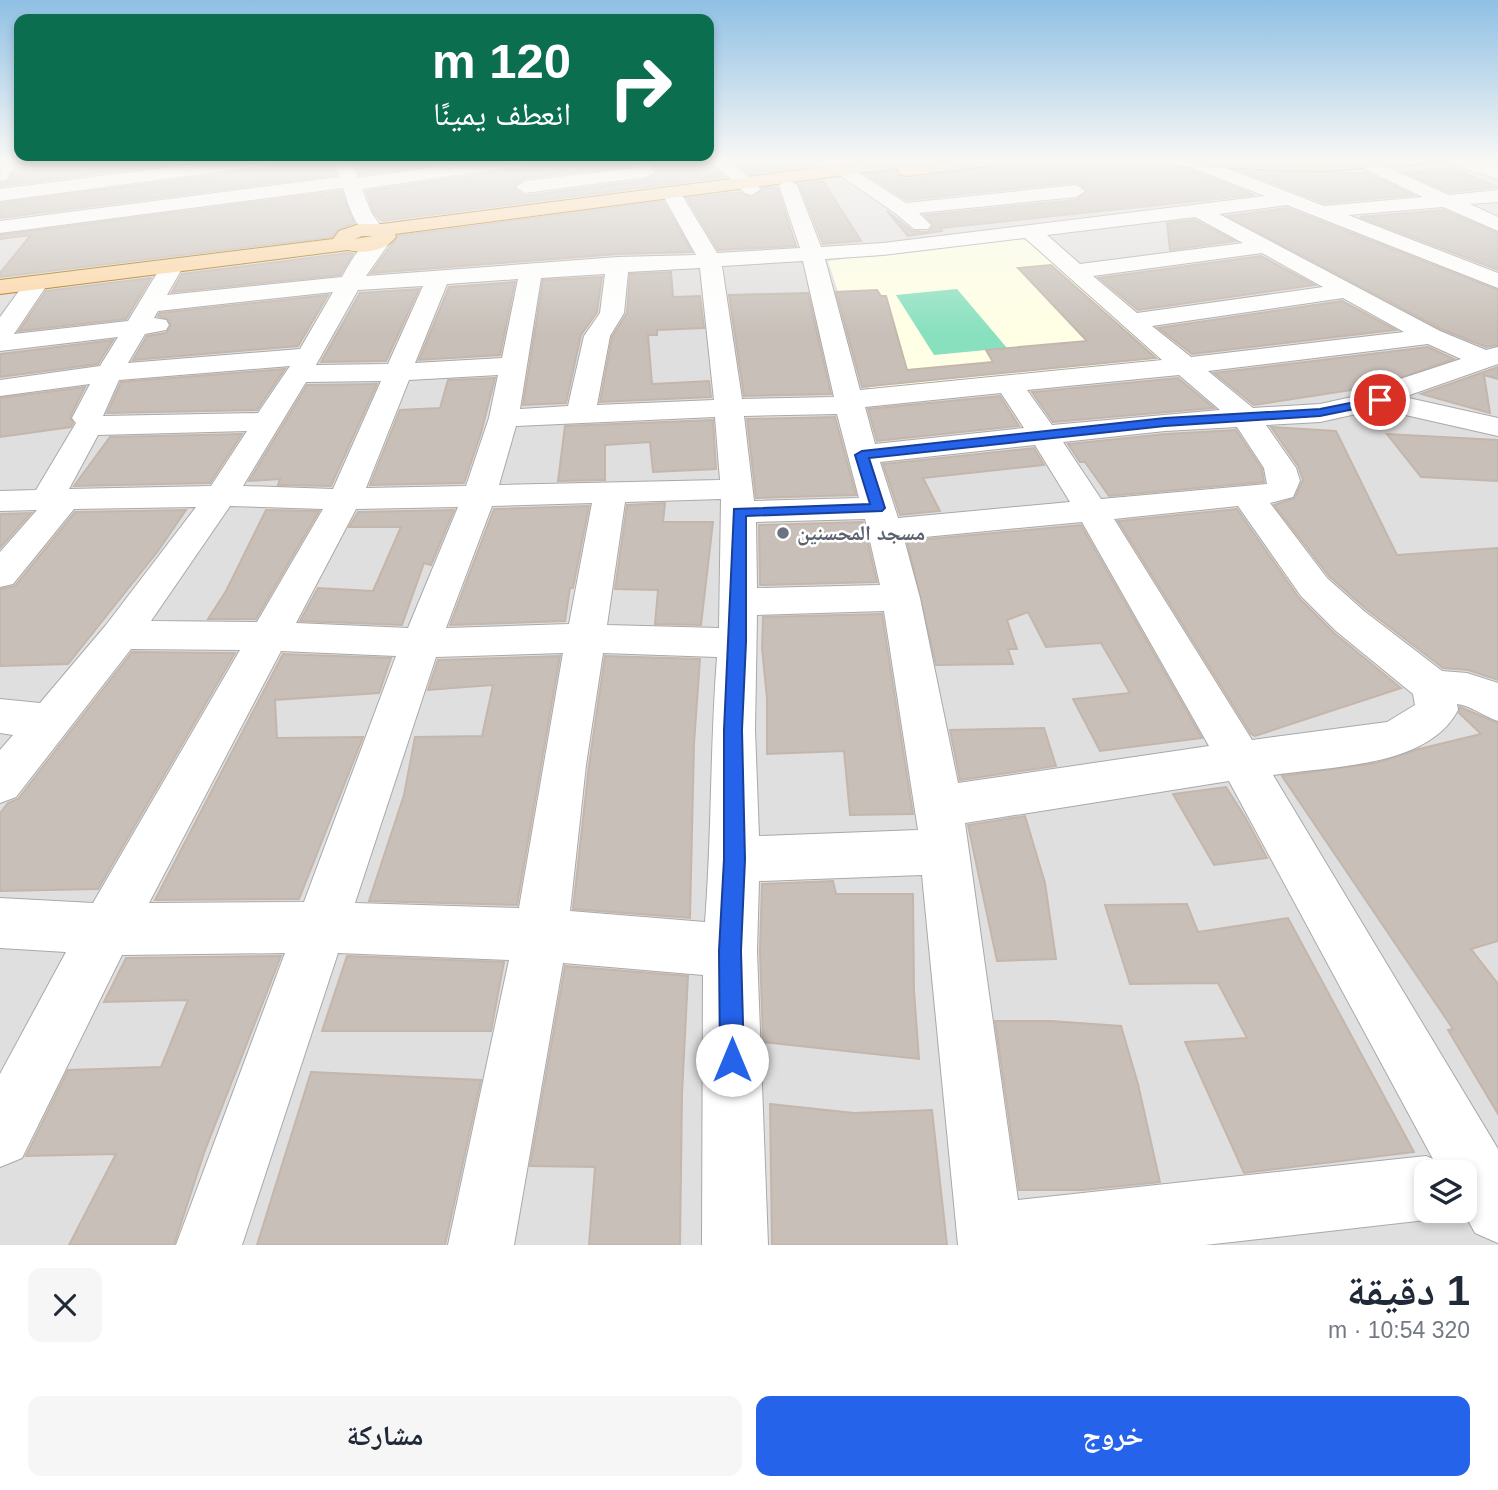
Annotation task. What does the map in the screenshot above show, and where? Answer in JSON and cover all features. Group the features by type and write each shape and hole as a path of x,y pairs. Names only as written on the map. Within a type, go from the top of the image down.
{"main road":[{"path":"0,287 361,244 517,217"},
{"path":"0,279 361,244"}],"street":[{"path":"0,227 72,217"},
{"path":"0,241 180,220 184,217"},
{"path":"152,304 328,285 361,244 357,217"},
{"path":"0,783 120,635 221,496 303,365 361,244 377,217"},
{"path":"685,217 710,260 738,500 733,730 735,859 730,951 735,1245"},
{"path":"785,217 813,255 862,455 901,598 941,829 991,1240 1414,1186"},
{"path":"912,217 940,241"},
{"path":"1100,217 1104,222"},
{"path":"0,343 137,327 361,244 437,280 618,264 813,255 1146,217"},
{"path":"1210,217 1432,336 1492,358"},
{"path":"1334,217 1498,281"},
{"path":"1480,217 1498,226"},
{"path":"1460,230 1498,226"},
{"path":"0,501 221,496 345,499 610,493 738,500 881,519 1093,510 1282,490 1284,481 1280,468 1245,416 1029,230"},
{"path":"1385,237 1435,233"},
{"path":"1077,271 1262,247"},
{"path":"581,415 597,336 612,313 618,264"},
{"path":"173,265 87,418 97,426 126,427 266,422"},
{"path":"209,1245 421,643 479,496 504,418 531,272"},
{"path":"0,1136 107,929 345,499 437,280"},
{"path":"0,335 37,282"},
{"path":"1132,321 1345,291"},
{"path":"504,418 850,403 1432,336"},
{"path":"862,455 1245,416 1320,413 1380,400 1398,389 1492,358"},
{"path":"0,388 110,373 303,365 400,372 512,366"},
{"path":"1009,385 1093,510 1242,762 1462,1160"},
{"path":"1380,400 1498,427"},
{"path":"0,575 55,501 90,423"},
{"path":"481,1245 541,935 610,493"},
{"path":"1246,494 1314,587 1350,621 1433,687 1457,687 1487,694 1498,704"},
{"path":"120,635 269,636 421,643 586,638 693,644 737,622 901,598"},
{"path":"735,859 941,829 1080,783 1389,740 1414,731 1437,710 1433,687"},
{"path":"0,716 51,722"},
{"path":"0,923 107,929 319,927 541,935 730,951"}],"shaded area":[{"path":"0,217 1498,217 1498,1245 0,1245 0,616 23,589 0,588"},
{"path":"1025,236 1166,362 871,392 828,261"}],"green space":[{"path":"957,289 1007,348 934,355 896,295"}],"building":[{"path":"139,217 352,217 354,223 338,229 332,237 0,277 0,273 31,235 0,239 0,235"},
{"path":"378,217 412,217 382,221"},
{"path":"541,217 672,217 692,252 618,254 371,273 398,236"},
{"path":"698,217 787,217 796,246 718,250"},
{"path":"812,217 846,217 861,241 823,244"},
{"path":"892,217 912,231 928,232 934,225 927,217 1044,217 941,228 942,231 908,236"},
{"path":"1229,217 1310,217 1498,290 1498,345 1486,347 1441,329"},
{"path":"1360,217 1460,217 1498,233 1498,270"},
{"path":"1194,220 1235,241 1170,250 1167,223"},
{"path":"353,254 340,275 172,292 182,274"},
{"path":"1261,256 1315,285 1138,310 1099,278"},
{"path":"1051,265 1156,358 862,387 836,292 877,290 881,296 886,296 907,370 993,362 986,350 1087,341 1018,268"},
{"path":"671,272 673,297 700,296 704,328 657,330 657,335 648,335 652,384 709,381 711,397 600,402 612,337 627,313 630,274"},
{"path":"602,277 597,312 581,335 566,403 523,405 543,280"},
{"path":"151,278 126,319 19,331 46,291"},
{"path":"515,282 500,355 419,360 449,287"},
{"path":"419,289 386,361 321,362 360,293"},
{"path":"808,293 831,394 744,396 729,295"},
{"path":"328,295 298,346 133,360 147,336 166,333 171,326 168,319 158,316 160,313"},
{"path":"1342,301 1396,330 1192,354 1158,328"},
{"path":"113,340 98,364 0,377 0,354"},
{"path":"1428,347 1454,359 1377,386 1254,405 1214,373"},
{"path":"1498,367 1498,379 1484,375 1490,413 1421,394"},
{"path":"285,369 257,410 107,413 121,382"},
{"path":"495,378 481,433 464,483 370,485 400,410 440,408 448,380"},
{"path":"1178,378 1214,408 1053,422 1032,392"},
{"path":"377,384 331,486 278,485 280,479 249,481 307,385"},
{"path":"85,387 70,417 73,423 71,427 0,437 0,398"},
{"path":"1000,396 1019,426 877,441 868,409"},
{"path":"835,417 856,495 756,498 747,419"},
{"path":"713,420 716,469 653,472 650,442 605,445 605,480 558,481 565,426"},
{"path":"1271,427 1336,431 1397,555 1498,548 1498,680 1468,670 1443,668 1366,609 1329,576 1274,505 1295,498 1303,480 1298,466"},
{"path":"1236,430 1262,469 1264,482 1109,496 1085,462 1080,462 1068,444 1165,434"},
{"path":"242,434 210,483 74,486 110,437"},
{"path":"1387,434 1498,440 1498,481 1421,477"},
{"path":"1034,448 1044,465 923,478 940,511 900,515 883,464"},
{"path":"665,503 663,522 713,522 701,625 655,624 658,590 615,589 627,505"},
{"path":"589,506 565,621 450,625 494,509"},
{"path":"1237,509 1299,598 1334,633 1401,688 1255,736 1251,734 1118,521"},
{"path":"186,510 158,551 68,664 0,666 0,589 15,586 75,512"},
{"path":"266,510 319,511 256,619 208,619 226,591"},
{"path":"454,510 431,565 424,563 402,625 300,621 318,588 373,591 401,527 349,527 358,512"},
{"path":"31,513 0,548 0,514"},
{"path":"863,522 877,582 760,585 759,525"},
{"path":"1081,525 1202,738 1100,751 1073,699 1130,693 1101,643 1046,647 1028,612 1007,620 1017,649 1008,649 1013,664 936,665 907,541"},
{"path":"882,614 913,814 850,815 844,751 767,754 763,617"},
{"path":"132,652 235,653 98,889 0,891 0,813 8,803 18,799"},
{"path":"283,654 391,658 379,693 275,700 277,738 363,737 299,899 155,900"},
{"path":"560,656 517,905 369,901 404,795 415,737 482,736 493,685 428,690 438,660"},
{"path":"605,656 700,659 694,744 690,918 573,909 589,765"},
{"path":"1460,707 1498,723 1498,941 1471,949 1498,984 1498,1114 1448,1030 1453,1029 1282,776 1376,763 1481,734 1459,713"},
{"path":"1044,728 1056,766 960,780 950,730"},
{"path":"1226,787 1267,858 1214,865 1173,794"},
{"path":"1025,816 1045,883 1056,959 997,961 968,825"},
{"path":"833,881 836,894 913,894 914,991 919,1059 763,1042 760,951 762,884"},
{"path":"1187,904 1198,932 1288,918 1414,1152 1244,1173 1185,1042 1247,1038 1218,983 1130,984 1105,905"},
{"path":"281,956 204,1153 174,1245 69,1245 116,1154 26,1156 68,1070 161,1067 188,1000 104,1002 126,958"},
{"path":"347,956 504,962 491,1031 322,1031"},
{"path":"565,966 688,976 682,1094 680,1245 589,1245 595,1167 530,1166"},
{"path":"995,1021 1051,1021 1121,1026 1138,1084 1160,1182 1083,1190 1019,1190"},
{"path":"311,1072 481,1080 445,1245 257,1245"},
{"path":"770,1104 854,1113 932,1110 947,1245 772,1245"}],"place":[{"name":"مسجد المحسنين","path":"783,533"}],"route":[{"path":"732,1060 730,951 735,859 733,730 738,642 739,512 878,508 862,455 1165,422 1320,413 1380,400"}]}
